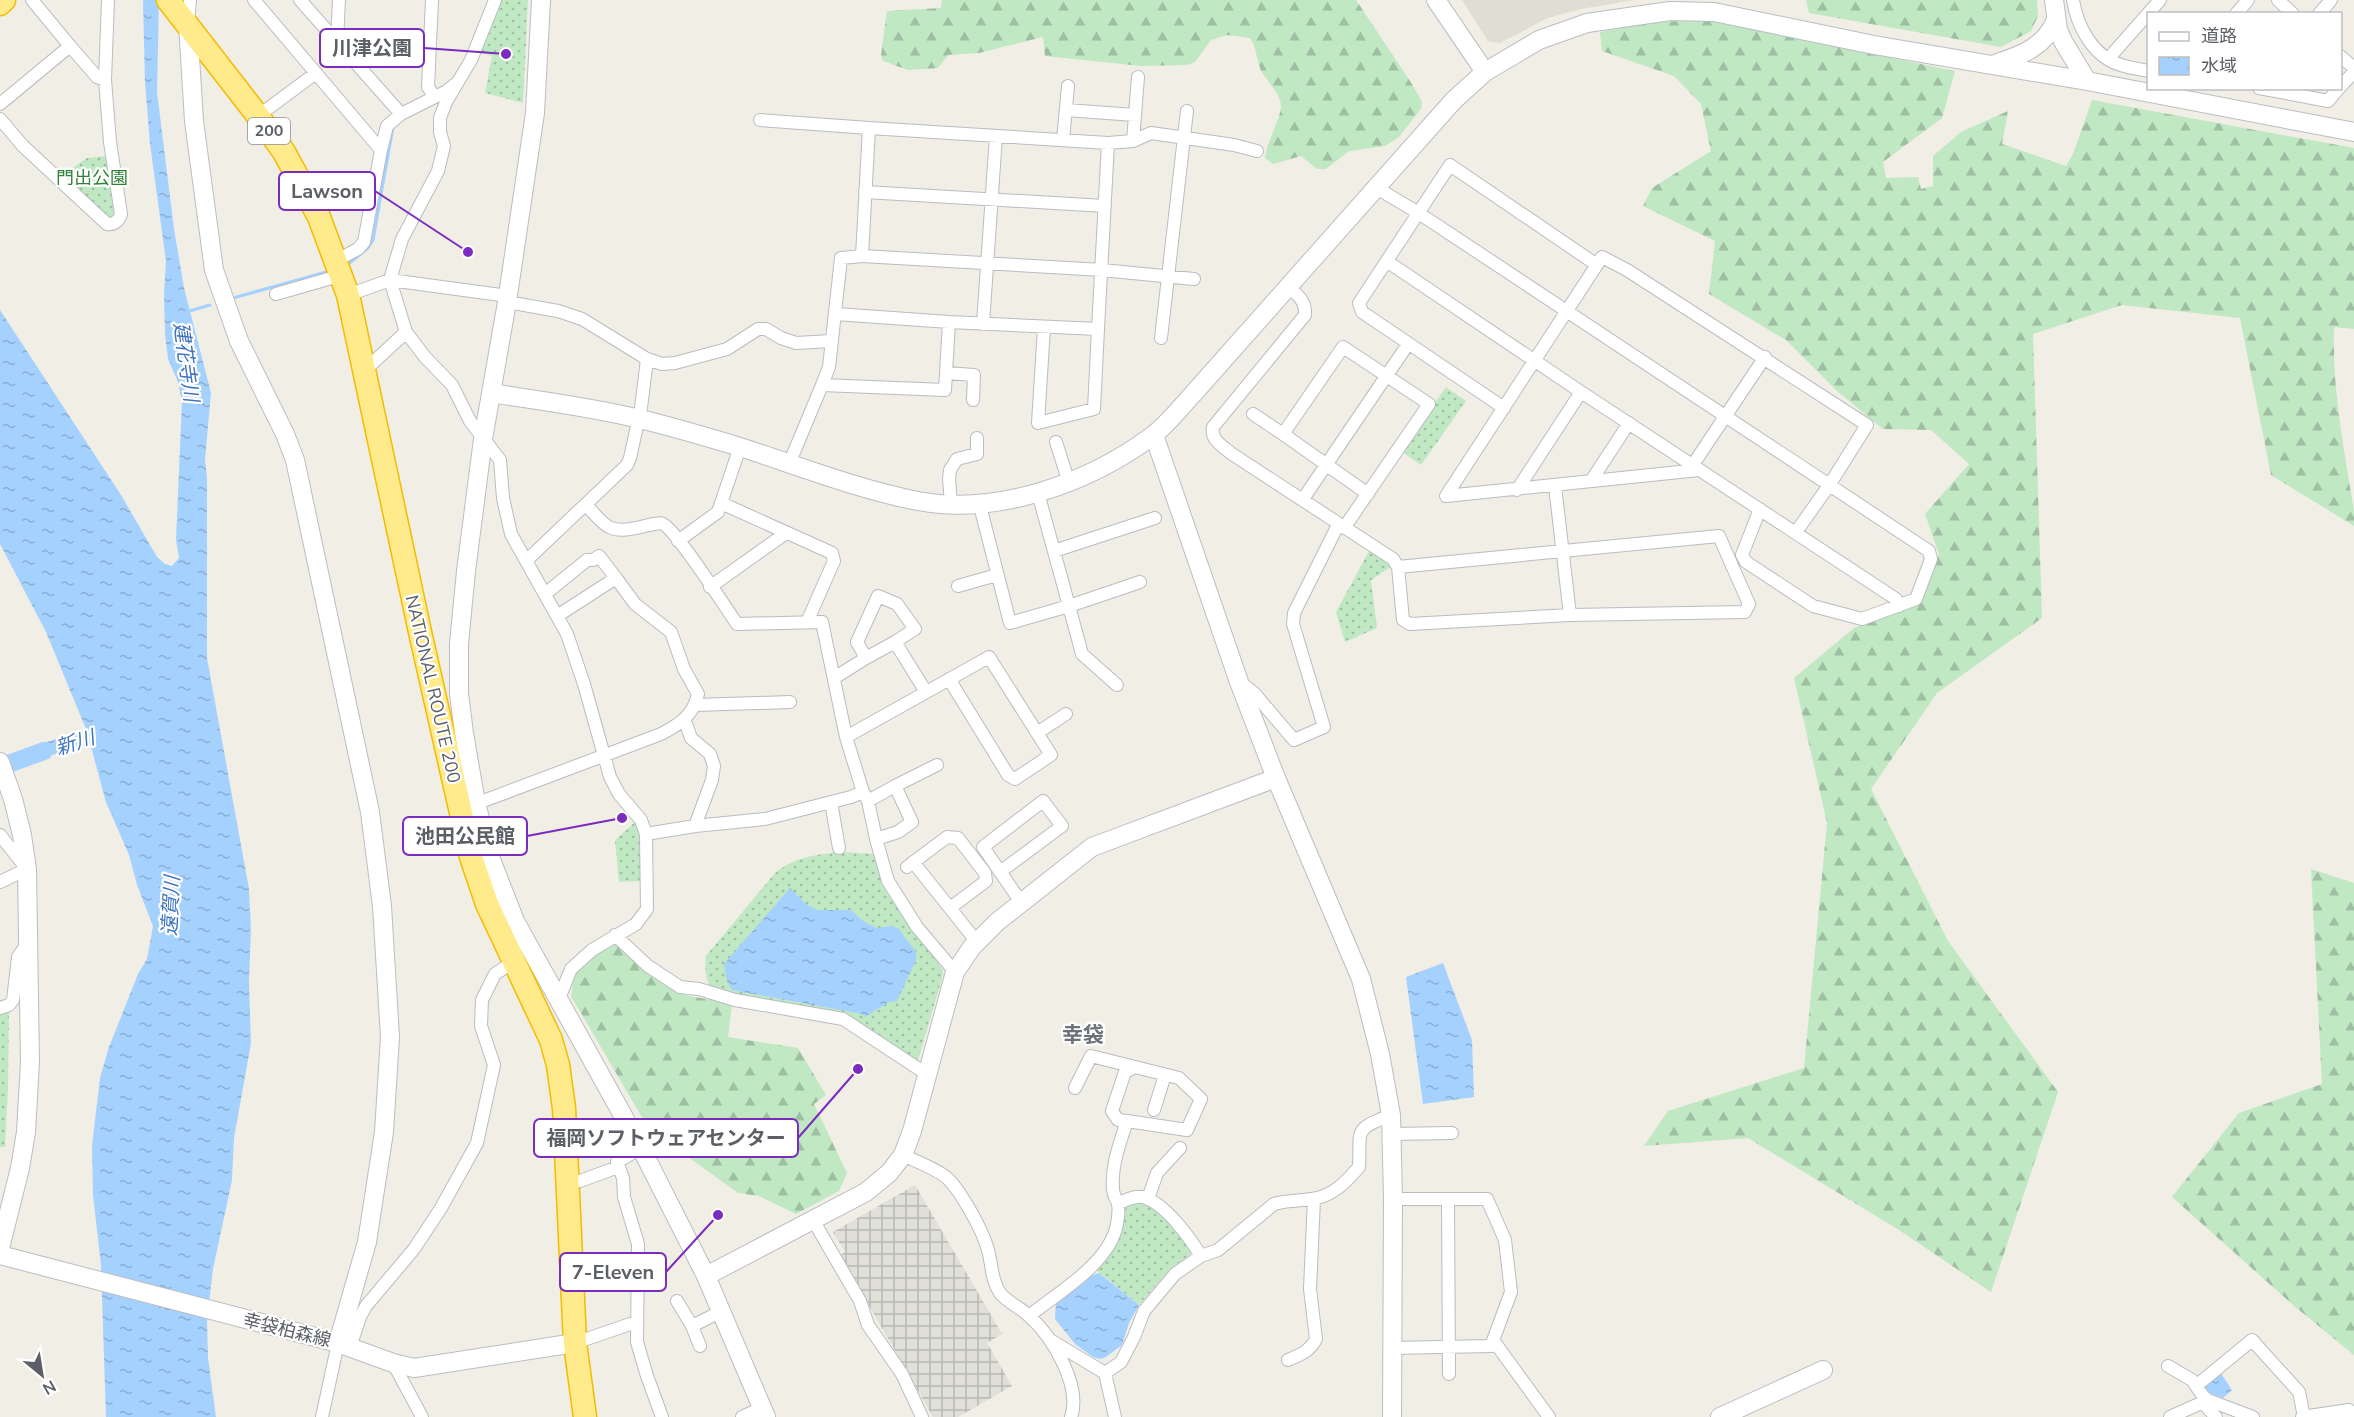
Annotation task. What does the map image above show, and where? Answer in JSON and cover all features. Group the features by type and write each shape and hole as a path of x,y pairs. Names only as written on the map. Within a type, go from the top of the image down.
{"highway":[{"path":"0,4 4,0"},
{"name":"NATIONAL ROUTE 200","path":"181,9 284,152 319,217 341,273 437,706 468,807 471,857 487,904 551,1040 564,1108 575,1343 585,1417"}],"street":[{"path":"32,0 97,77 105,80"},
{"path":"0,119 38,161 106,224 111,225 118,221 121,214 110,142 105,80 108,0"},
{"path":"254,0 381,150"},
{"path":"300,0 401,114"},
{"path":"337,41 339,0"},
{"path":"432,0 428,87 434,96"},
{"path":"495,0 471,60 446,102 440,118 440,132 444,146 438,171 402,239 390,280 406,332 425,357 452,385 470,421 500,460 503,498 511,534 567,634 615,786 641,820 646,834 647,909 636,924 592,950 571,969 558,1000"},
{"path":"541,0 535,113 508,299 483,439 460,633 460,701 468,807 515,921 641,1149 722,1311 764,1412 742,1417"},
{"path":"1436,0 1485,72"},
{"path":"2054,0 2056,20 2064,43 2087,81"},
{"path":"2073,0 2079,26 2096,49 2118,65 2147,71"},
{"path":"2149,12 2160,0"},
{"path":"2238,12 2248,0"},
{"path":"2278,0 2291,12"},
{"path":"2321,12 2331,0"},
{"path":"181,9 214,270 239,341 285,434 295,460 370,812 382,906 390,1037 384,1132 367,1242 339,1343 322,1417"},
{"path":"492,393 639,418 919,501 979,502 1038,493 1069,483 1113,462 1154,435 1454,100 1485,72 1539,40 1587,23 1670,10 1714,12 1874,45 1994,64 2354,132"},
{"path":"2108,59 2147,15"},
{"path":"1994,64 2025,53 2036,46 2047,37 2056,20"},
{"path":"0,104 70,45"},
{"path":"2342,58 2354,70 2342,85"},
{"path":"258,116 316,73"},
{"path":"1133,141 1138,77"},
{"path":"341,273 364,242 387,126 401,114 447,91 460,81"},
{"path":"1063,140 1068,86"},
{"path":"2270,90 2328,101 2338,90"},
{"path":"1066,111 1135,115"},
{"path":"1161,338 1187,111"},
{"path":"760,120 1108,143 1133,141 1151,133 1234,145 1257,151"},
{"path":"862,256 869,128"},
{"path":"983,324 996,136"},
{"path":"1044,327 1038,423 1094,409 1108,143"},
{"path":"1504,408 1362,312 1359,303 1388,262 1417,213 1450,165 1597,265"},
{"path":"1375,187 1929,551 1931,559 1916,599 1862,619 1813,606 1746,562 1742,555 1760,509"},
{"path":"865,192 1105,206"},
{"path":"789,464 828,368 841,258 862,256 988,263 1102,270 1194,279"},
{"path":"1696,468 1555,486 1446,496 1602,257 1627,270 1867,424 1830,484 1796,532"},
{"path":"1388,262 1896,599 1899,606"},
{"path":"276,294 341,273 508,299 582,319 647,359 662,364 675,363 728,349 758,329 766,329 781,338 796,343 831,341"},
{"path":"1287,286 1302,299 1306,307 1305,315 1213,427 1212,434 1232,454 1393,559 1398,567 1403,620 1410,624 1570,615 1745,612 1749,604 1719,536 1398,567"},
{"path":"836,314 1098,329"},
{"path":"822,385 945,390 949,322"},
{"path":"364,371 406,332"},
{"path":"1239,682 1254,693 1294,740 1324,727 1293,624 1294,613 1341,526 1368,494 1429,404 1343,347 1282,434"},
{"path":"1303,499 1404,350"},
{"path":"1696,468 1725,416 1765,357"},
{"path":"527,560 627,465 639,418 647,359"},
{"path":"946,373 974,375 973,400"},
{"path":"1517,490 1581,392"},
{"path":"1253,414 1368,494"},
{"path":"1591,481 1629,423"},
{"path":"1154,435 1239,682 1276,778 1361,980 1380,1054 1391,1115 1392,1417"},
{"path":"951,503 950,470 957,459 977,454 977,438"},
{"path":"1056,442 1069,483"},
{"path":"678,541 718,512 740,447"},
{"path":"1555,486 1570,615"},
{"path":"1038,493 1082,654 1117,685"},
{"path":"979,502 1010,623 1140,582"},
{"path":"721,503 832,553 834,561 807,622"},
{"path":"586,505 610,528 633,530 659,523 664,524 736,624 822,622 846,737 866,796 888,881 917,927 955,972"},
{"path":"1054,551 1155,518"},
{"path":"710,587 786,533"},
{"path":"468,807 661,734 685,721 696,705 698,694 684,669 671,632 635,604 599,556 593,560 587,560 545,594"},
{"path":"958,586 998,575"},
{"path":"557,616 616,578"},
{"path":"834,678 915,629 897,604 878,596 857,642 866,658"},
{"path":"896,642 926,692"},
{"path":"846,737 949,679 989,657 1051,755 1015,779 1008,775 949,679"},
{"path":"437,706 460,701"},
{"path":"696,705 790,702"},
{"path":"1037,733 1066,714"},
{"path":"685,721 691,738 710,754 714,766 712,780 695,826"},
{"path":"0,762 4,792 22,835 27,869 30,1062 26,1132 2,1254"},
{"path":"646,834 695,826 765,819 831,802 866,796 895,786 937,765"},
{"path":"706,1276 866,1192 889,1173 903,1155 928,1076 955,972 977,942 997,922 1092,847 1276,778"},
{"path":"876,839 898,832 912,822 895,786"},
{"path":"1000,872 1062,826 1043,801 982,847 1021,902"},
{"path":"831,802 840,848"},
{"path":"0,835 27,869"},
{"path":"950,908 986,880 985,873 958,838 947,837 910,865 950,908 977,942"},
{"path":"0,882 27,869"},
{"path":"615,935 648,966 680,987 843,1019 928,1076"},
{"path":"0,1008 9,1005 13,1000 18,957 28,943"},
{"path":"339,1343 366,1306 414,1249 441,1208 477,1143 494,1065 481,1026 482,1000 495,974 513,962"},
{"path":"551,1040 574,1030"},
{"path":"1075,1088 1091,1056 1135,1067 1165,1075 1179,1078 1201,1099 1187,1130 1118,1120 1112,1111 1125,1072 1135,1067"},
{"path":"1154,1110 1165,1075"},
{"path":"1105,1373 1120,1362 1144,1311 1175,1274 1201,1256 1218,1250 1274,1204 1314,1199 1333,1193 1359,1167 1358,1135 1366,1124 1391,1115"},
{"path":"1029,1316 1076,1279 1107,1250 1118,1222 1118,1203 1114,1197 1113,1172 1127,1121"},
{"path":"1391,1134 1452,1133"},
{"path":"1148,1199 1156,1173 1180,1148"},
{"path":"641,1149 617,1162 623,1179 624,1197 638,1244 636,1322 640,1353 662,1417"},
{"path":"903,1155 947,1178 970,1211 984,1236 993,1279 1000,1293 1029,1316 1049,1340 1066,1369 1074,1398 1071,1417"},
{"path":"566,1182 580,1181 618,1167"},
{"path":"1118,1203 1134,1197 1148,1199 1167,1213 1187,1233 1201,1256"},
{"path":"1288,1360 1307,1351 1316,1339 1310,1289 1314,1199"},
{"path":"1391,1348 1491,1346 1511,1292 1505,1240 1487,1199 1393,1199"},
{"path":"1448,1199 1449,1374"},
{"path":"813,1220 860,1300 868,1325 902,1374 922,1417"},
{"name":"幸袋柏森線","path":"2,1254 339,1343 393,1363 414,1368 575,1343"},
{"path":"677,1301 692,1326 700,1346"},
{"path":"692,1326 722,1311"},
{"path":"575,1343 636,1322"},
{"path":"1049,1340 1105,1373 1115,1417"},
{"path":"1493,1340 1549,1417"},
{"path":"2196,1386 2252,1340 2298,1392 2303,1417 2351,1412"},
{"path":"393,1363 422,1417"},
{"path":"2168,1366 2192,1380 2216,1417"},
{"path":"1720,1417 1823,1370"},
{"path":"2170,1417 2206,1401 2253,1417"}],"shaded area":[{"path":"1462,0 1635,0 1581,9 1548,18 1500,43 1488,41"},
{"path":"915,1185 1002,1334 987,1343 1012,1386 958,1417 933,1417 840,1255 845,1252 833,1232"}],"green space":[{"path":"500,0 528,0 523,103 485,93 492,56 479,52"},
{"path":"942,0 1356,0 1412,84 1422,102 1421,109 1398,138 1385,146 1349,151 1326,169 1317,169 1301,156 1273,164 1265,158 1280,114 1281,103 1261,70 1250,38 1227,35 1211,40 1195,62 1187,65 1141,66 1045,56 1043,37 979,53 948,55 938,68 908,70 883,61 881,55 887,11 941,8"},
{"path":"1806,0 2037,0 2038,16 2031,31 2001,47 1809,13"},
{"path":"1706,20 1955,71 1942,118 1883,162 1886,178 1918,177 1921,189 1933,186 1933,156 1961,132 2008,111 2002,144 2066,166 2073,154 2092,100 2354,148 2354,329 2334,327 2334,350 2337,397 2354,511 2354,526 2271,475 2240,318 2122,305 2033,334 2042,618 1937,693 1871,789 1948,941 2058,1092 1991,1292 1899,1230 1748,1138 1644,1146 1668,1111 1804,1068 1827,823 1794,678 1854,628 1919,601 1939,554 1925,514 1969,464 1931,430 1883,429 1837,391 1786,340 1709,294 1715,241 1643,206 1652,188 1711,151 1701,104 1674,76 1602,51 1600,32 1654,22"},
{"name":"門出公園","path":"108,156 118,213 111,219 61,176 87,158"},
{"path":"1446,387 1466,401 1421,465 1401,451"},
{"path":"1369,551 1388,561 1391,567 1371,580 1377,628 1345,642 1336,612"},
{"path":"635,822 641,835 640,881 619,882 615,840"},
{"path":"840,852 875,854 882,883 888,895 943,970 917,1064 846,1015 725,993 710,987 708,983 706,956 775,873 797,860"},
{"path":"2311,869 2354,883 2354,1355 2293,1305 2172,1197 2239,1113 2322,1084"},
{"path":"614,941 662,981 685,995 732,1004 728,1037 798,1048 826,1095 814,1104 847,1173 839,1191 796,1214 759,1196 738,1193 680,1151 663,1143 656,1131 647,1126 571,996 575,971 591,954"},
{"path":"9,1009 5,1147 0,1147 0,1012"},
{"path":"1131,1202 1159,1212 1193,1249 1192,1253 1169,1270 1139,1305 1095,1269 1114,1249 1124,1206"}],"water":[{"path":"143,0 159,0 157,92 174,229 184,288 211,393 205,459 207,478 207,658 249,889 251,1043 234,1138 232,1180 213,1269 207,1321 208,1358 216,1417 106,1417 101,1265 93,1195 92,1146 100,1078 109,1047 138,974 147,959 153,926 137,885 129,855 106,802 90,743 24,764 20,751 86,729 46,632 0,544 0,310 121,495 157,557 165,564 172,566 179,558 176,540 182,402 178,382 168,359 165,334 166,261 150,144 145,82"},
{"path":"790,888 807,905 817,910 851,910 863,921 877,928 892,926 899,929 916,952 916,960 897,1001 889,1002 865,1017 862,1014 732,990 727,981 724,964"},
{"path":"1443,963 1472,1040 1474,1097 1423,1104 1406,977"},
{"path":"1099,1273 1139,1305 1129,1323 1122,1345 1101,1359 1093,1357 1075,1344 1055,1319 1056,1300 1086,1277"},
{"path":"2220,1372 2232,1390 2223,1398 2203,1391 2201,1386"}],"waterway":[{"path":"347,265 368,248 373,240 393,127"},
{"path":"233,298 330,271"},
{"name":"建花寺川","path":"186,312 210,305"},
{"name":"新川","path":"0,767 44,751"}],"place":[{"name":"川津公園","path":"506,54"},
{"name":"Lawson","path":"468,252"},
{"name":"池田公民館","path":"622,818"},
{"name":"福岡ソフトウェアセンター","path":"858,1069"},
{"name":"7-Eleven","path":"718,1215"}],"district":[{"name":"幸袋","path":"1083,1035"}],"water label":[{"name":"遠賀川","path":"171,906"}]}
